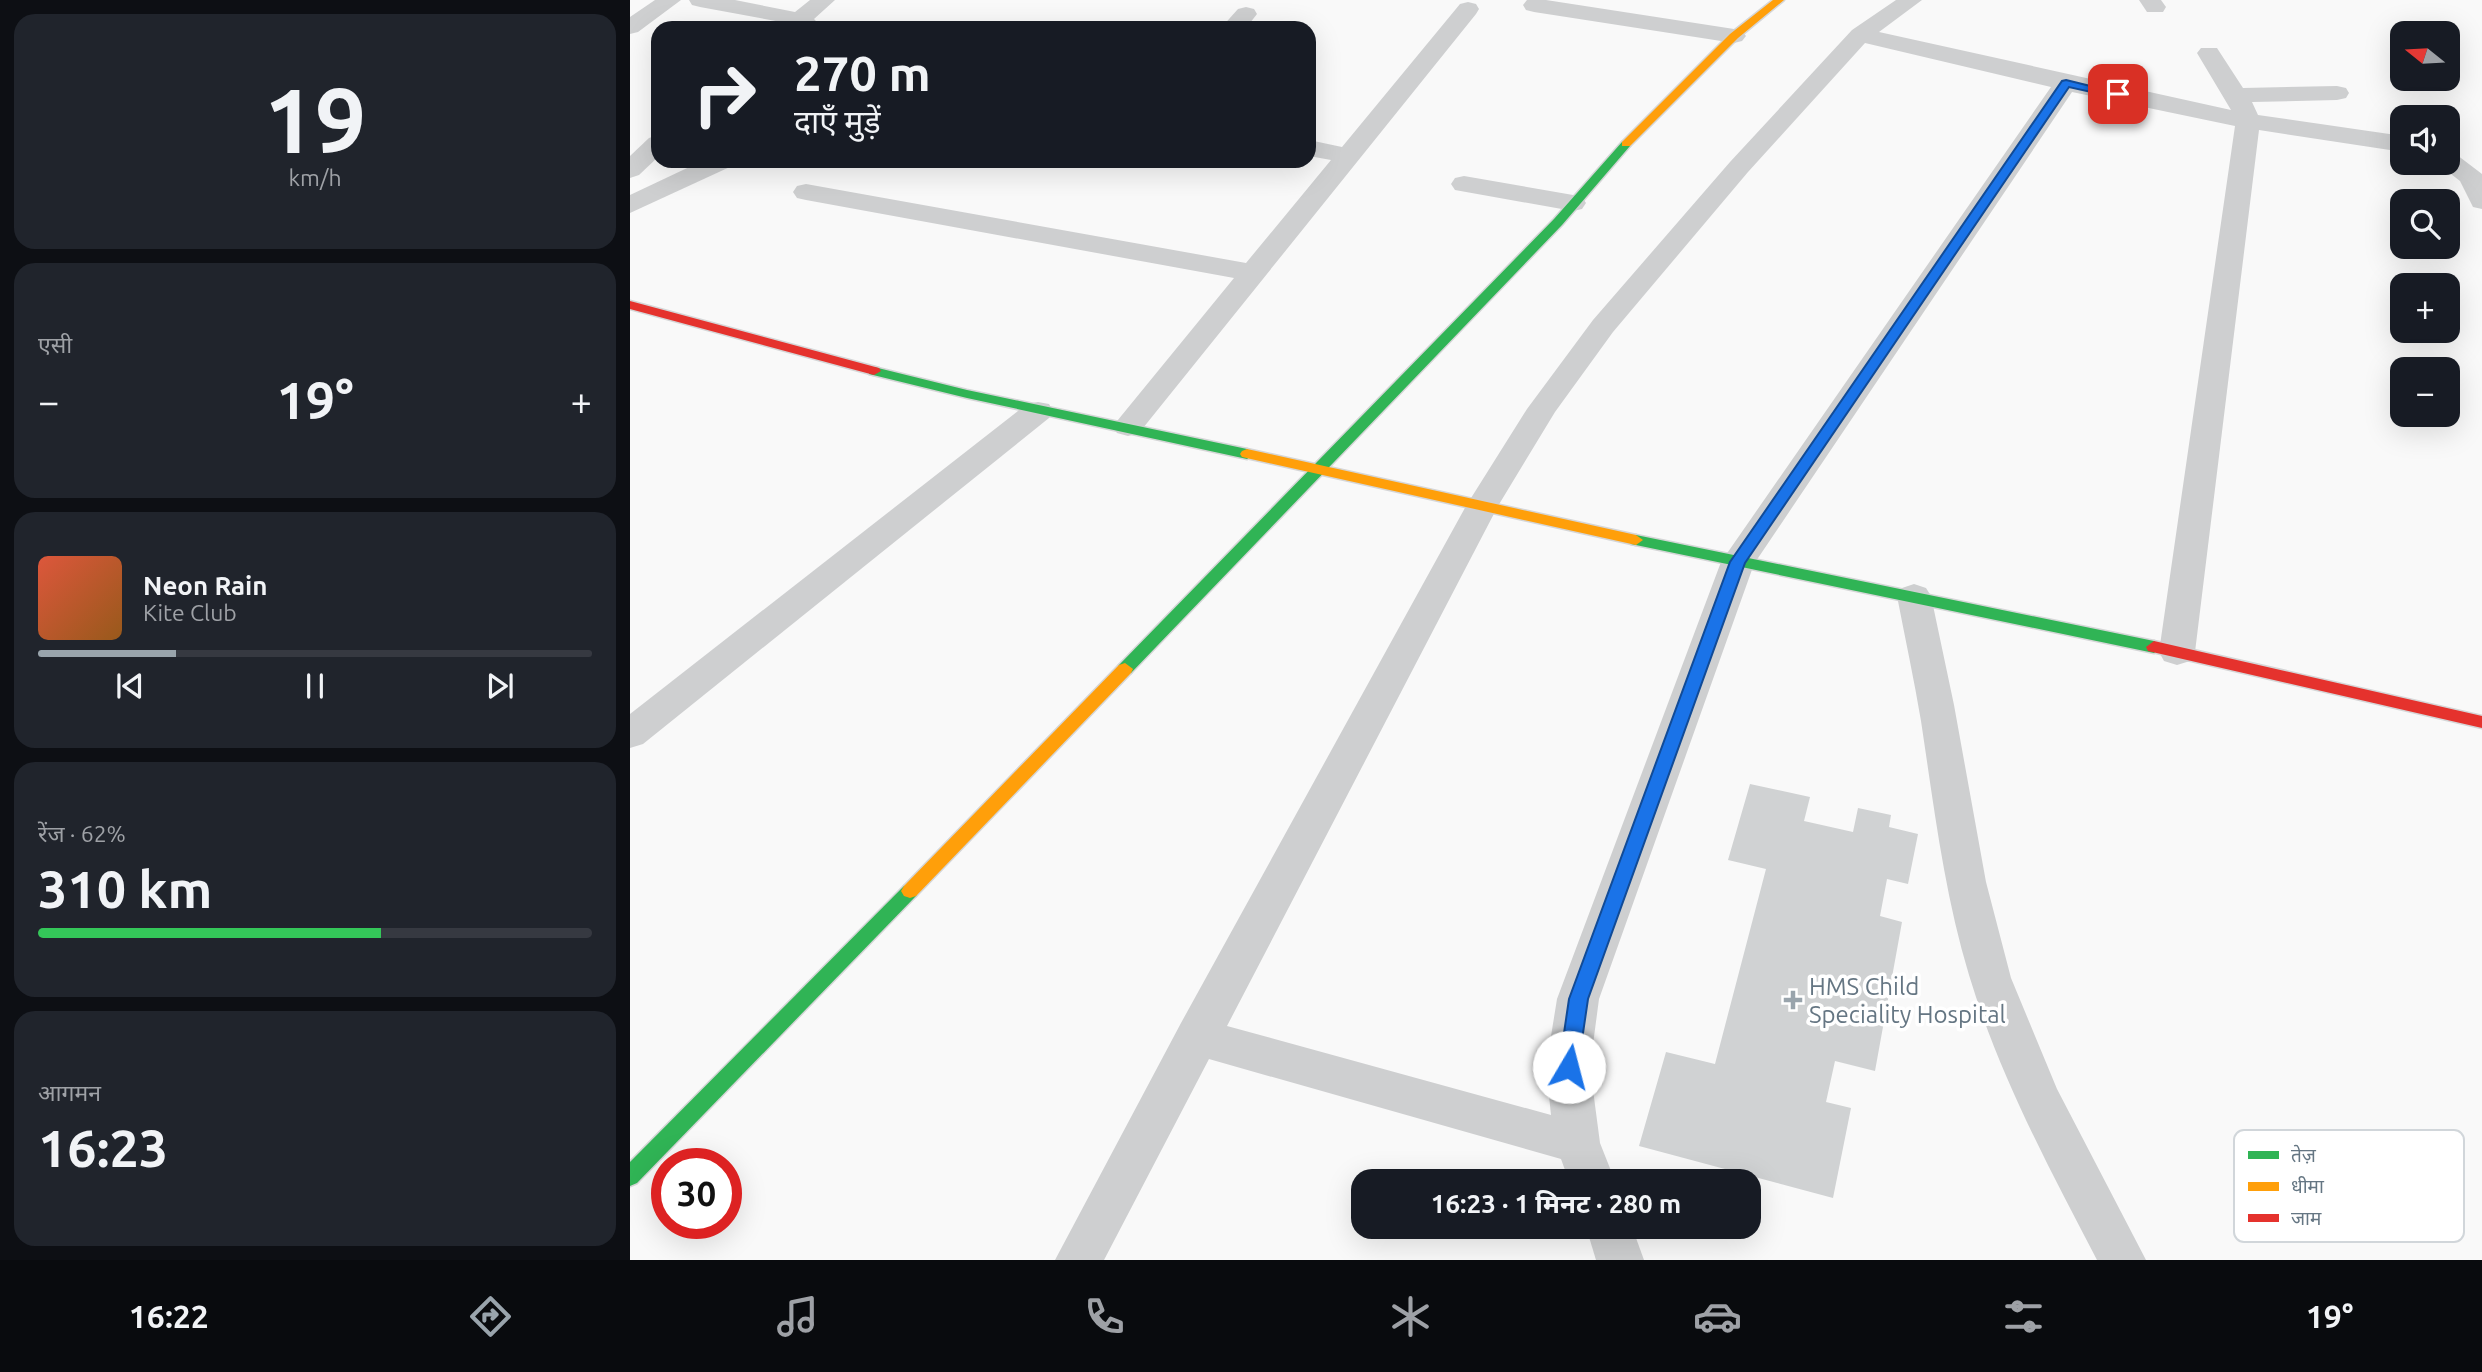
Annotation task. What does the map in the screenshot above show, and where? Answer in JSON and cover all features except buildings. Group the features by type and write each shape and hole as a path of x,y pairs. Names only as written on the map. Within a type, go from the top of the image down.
{"street":[{"path":"630,27 670,0"},
{"path":"704,0 784,21"},
{"path":"803,21 824,0"},
{"path":"630,1176 737,1070 1317,471 1573,203 1632,137 1734,36 1775,0"},
{"path":"1079,1260 1196,1036 1482,506 1542,409 1603,326 1739,167 1860,35 1911,0"},
{"path":"1534,5 1734,36"},
{"path":"1128,426 1468,9"},
{"path":"1860,35 2066,83 2242,108 2390,141"},
{"path":"2177,652 2242,108 2209,53"},
{"path":"1196,1036 1584,1162 1569,1067 1578,999 1738,562 2066,83"},
{"path":"2242,108 2337,93"},
{"path":"1316,149 1350,156"},
{"path":"630,170 651,150"},
{"path":"630,205 708,168"},
{"path":"2460,169 2470,177 2482,201"},
{"path":"1464,184 1573,203"},
{"path":"806,192 1255,273"},
{"path":"630,305 962,394 1038,411 1128,426 1317,471 1738,562 2177,652 2482,722"},
{"path":"630,734 1038,411"},
{"path":"1914,596 1939,720 1958,846 1978,937 2006,1021 2054,1133 2122,1260"},
{"path":"1613,1239 1620,1260"}],"traffic: fast":[{"path":"1125,669 1558,222 1626,144"},
{"path":"874,371 967,394 1247,454"},
{"path":"1636,540 2154,647"},
{"path":"630,1176 910,891"}],"traffic: slow":[{"path":"1626,144 1734,36 1779,0"},
{"path":"1247,454 1636,540"},
{"path":"910,891 1125,669"}],"traffic: jam":[{"path":"630,305 874,371"},
{"path":"2154,647 2482,722"}],"place":[{"name":"HMS Child Speciality Hospital","path":"1793,1000"}],"route":[{"path":"1569,1067 1578,999 1738,562 2066,83 2118,94"}]}
